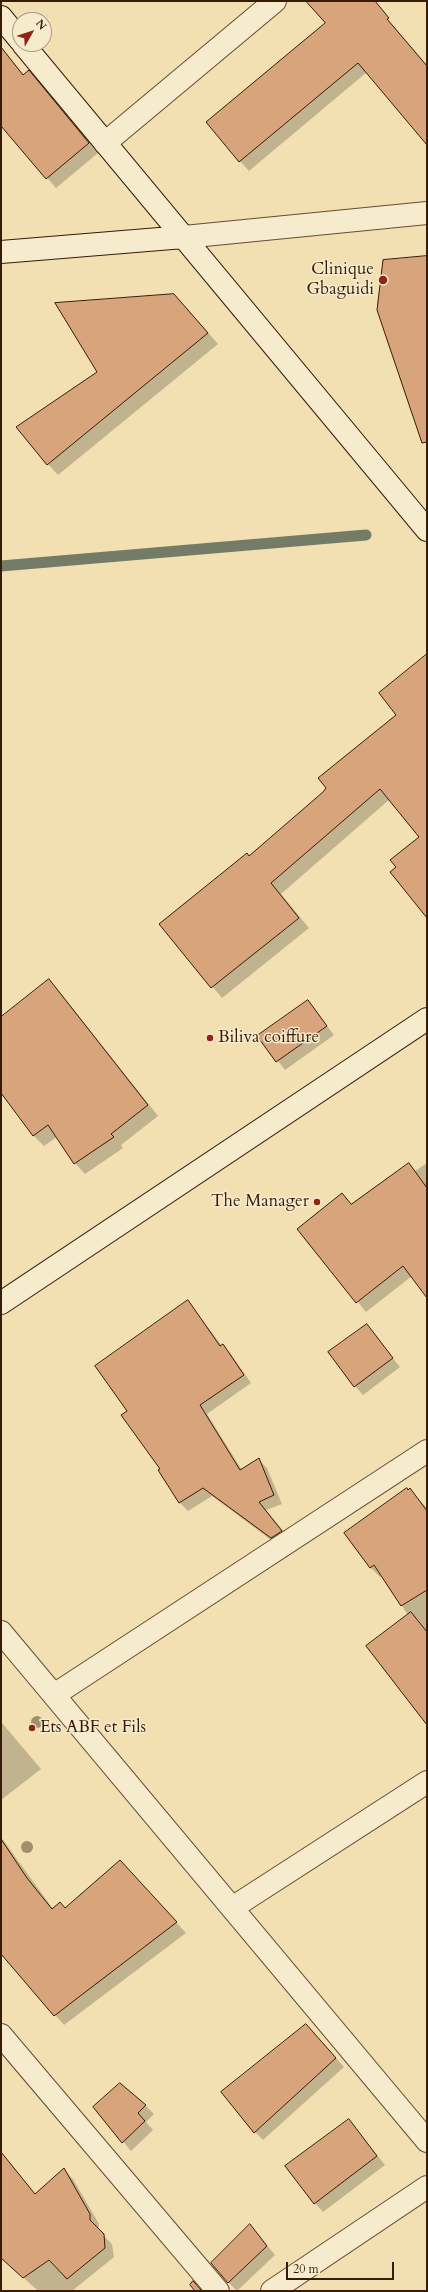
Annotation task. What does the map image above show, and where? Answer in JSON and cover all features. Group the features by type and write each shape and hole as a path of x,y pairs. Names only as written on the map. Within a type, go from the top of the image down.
{"street":[{"path":"106,143 275,1"},
{"path":"1,17 12,30"},
{"path":"31,52 427,530"},
{"path":"1,252 184,237 427,213"},
{"path":"1,1303 427,1019"},
{"path":"54,1695 427,1451"},
{"path":"1,1632 427,2141"},
{"path":"232,1908 427,1782"},
{"path":"1,2035 218,2291"},
{"path":"272,2291 427,2187"}],"building":[{"path":"306,1 375,1 389,18 387,19 427,66 427,145 358,63 239,162 206,122 325,23"},
{"path":"1,47 23,75 29,70 89,143 46,179 1,126"},
{"path":"427,256 427,442 422,443 377,310 383,260"},
{"path":"174,294 208,333 47,465 16,427 97,372 55,303"},
{"path":"427,654 427,918 390,872 396,867 390,860 419,837 380,789 271,883 299,918 211,988 159,924 247,853 249,856 323,792 326,788 318,778 396,715 379,693"},
{"path":"49,979 148,1105 111,1134 114,1137 74,1164 48,1125 33,1136 1,1093 1,1017"},
{"path":"308,1000 327,1026 276,1062 257,1036"},
{"path":"409,1163 427,1188 427,1298 403,1266 356,1303 297,1229 342,1193 351,1204"},
{"path":"188,1300 220,1346 223,1344 244,1375 200,1405 240,1470 259,1458 274,1495 259,1502 282,1531 271,1538 203,1488 179,1503 158,1470 160,1469 121,1415 127,1411 95,1366"},
{"path":"367,1324 393,1358 354,1387 328,1352"},
{"path":"407,1488 408,1490 410,1488 427,1511 427,1590 401,1606 374,1565 370,1568 344,1533"},
{"path":"411,1612 427,1632 427,1725 366,1646"},
{"path":"1,1839 27,1878 52,1909 60,1902 65,1908 120,1860 177,1922 54,2016 1,1954"},
{"path":"306,2024 336,2058 254,2133 221,2092"},
{"path":"120,2083 146,2105 138,2113 145,2121 122,2143 93,2107"},
{"path":"349,2119 377,2156 314,2204 285,2166"},
{"path":"1,2152 35,2194 64,2168 90,2214 90,2220 104,2234 105,2248 67,2279 49,2260 23,2278 1,2258"},
{"path":"250,2224 267,2246 228,2283 211,2263"},
{"path":"193,2281 202,2291 195,2291 190,2285"}],"waterway":[{"path":"1,566 366,535"}],"place":[{"name":"Clinique Gbaguidi","path":"383,280"},
{"name":"Biliva coiffure","path":"210,1038"},
{"name":"The Manager","path":"317,1202"},
{"name":"Ets ABF et Fils","path":"32,1728"}]}
